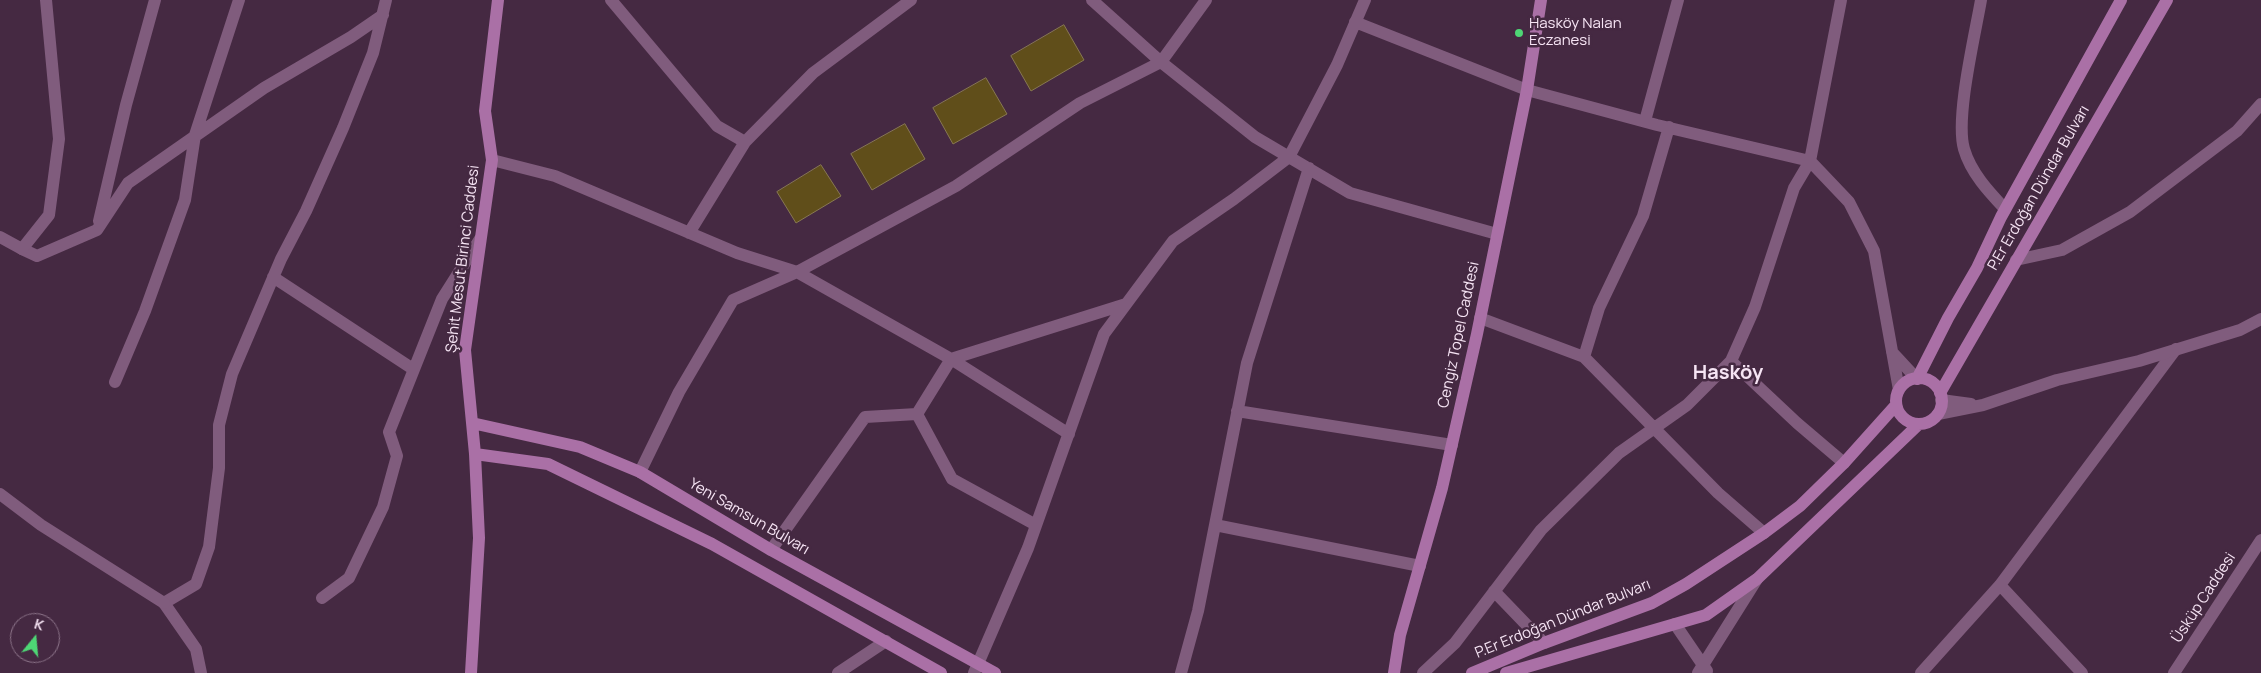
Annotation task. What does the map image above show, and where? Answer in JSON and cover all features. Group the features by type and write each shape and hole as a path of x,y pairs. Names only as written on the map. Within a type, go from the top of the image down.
{"main road":[{"name":"Şehit Mesut Birinci Caddesi","path":"471,673 480,538 475,454 465,350 492,160 485,111 498,0"},
{"name":"Cengiz Topel Caddesi","path":"1394,673 1400,635 1452,445 1480,318 1527,90 1540,0"},
{"name":"P.Er Erdoğan Dündar Bulvarı","path":"1918,379 1948,318 1977,268 2005,209 2121,0"},
{"name":"P.Er Erdoğan Dündar Bulvarı","path":"1941,397 2016,260 2167,0"},
{"path":"1918,379 1931,382 1941,397 1938,414 1926,423 1919,424 1904,419 1896,405 1899,390 1904,384 1918,379"},
{"name":"P.Er Erdoğan Dündar Bulvarı","path":"1472,673 1544,643 1652,603 1686,584 1764,533 1800,506 1844,463 1896,405"},
{"name":"Yeni Samsun Bulvarı","path":"472,423 580,447 640,472 976,668 996,673"},
{"name":"P.Er Erdoğan Dündar Bulvarı","path":"1506,673 1706,615 1758,579 1919,424"},
{"path":"475,454 548,464 712,544 941,673"}],"street":[{"path":"22,249 49,215 59,139 46,0"},
{"path":"97,230 126,105 154,0"},
{"path":"115,382 145,311 185,200 195,135 239,0"},
{"path":"164,603 196,584 206,556 219,468 219,425 232,374 273,277 343,128 372,53 386,0"},
{"path":"612,0 717,126 745,142"},
{"path":"689,233 745,142 813,73 911,0"},
{"path":"1092,0 1161,62 1255,137 1350,193 1497,234"},
{"path":"640,472 679,392 733,300 797,272 956,186 1080,103 1161,62 1206,0"},
{"path":"976,668 1036,525 1104,334 1173,241 1234,199 1289,157 1337,65 1365,0"},
{"path":"1645,121 1678,0"},
{"path":"1424,673 1455,643 1541,530 1619,453 1688,405 1731,361 1755,307 1794,188 1810,161 1841,0"},
{"path":"1981,0 1962,122 1964,149 1985,188 2005,209"},
{"path":"0,237 37,256 97,230 128,183 264,88 351,37 382,15"},
{"path":"1355,22 1527,90 1810,161 1849,202 1874,251 1899,390"},
{"path":"2016,260 2062,250 2130,212 2238,131 2261,104"},
{"path":"1584,357 1599,308 1643,216 1669,127"},
{"path":"492,160 555,176 737,253 797,272 951,359 1069,434"},
{"path":"1181,673 1198,612 1247,363 1308,168"},
{"path":"322,598 349,578 383,507 397,456 389,432 442,299 480,239"},
{"path":"273,277 413,369"},
{"path":"918,414 951,359 1126,304"},
{"path":"1480,318 1584,357 1718,493 1764,533"},
{"path":"1938,414 1983,405 2057,380 2176,349 2240,330 2261,319"},
{"path":"1921,673 2000,586 2176,349"},
{"path":"1892,352 1918,379"},
{"path":"1731,361 1797,423 1844,463"},
{"path":"1941,397 1983,405"},
{"path":"1237,411 1452,445"},
{"path":"918,414 952,479 1036,525"},
{"path":"772,550 865,417 918,414"},
{"path":"0,494 41,525 164,603 196,649 201,673"},
{"path":"1215,525 1420,566"},
{"name":"Üsküp Caddesi","path":"2174,673 2261,540"},
{"path":"1675,624 1703,671 1758,579"},
{"path":"2000,586 2082,673"},
{"path":"1494,591 1544,643"},
{"path":"838,673 886,641"}],"building":[{"path":"1064,25 1084,60 1031,91 1011,56"},
{"path":"986,78 1007,114 953,144 933,108"},
{"path":"905,124 925,159 872,190 851,154"},
{"path":"821,165 841,196 796,223 777,192"}],"place":[{"name":"Hasköy Nalan Eczanesi","path":"1519,33"}],"district":[{"name":"Hasköy","path":"1728,373"}]}
